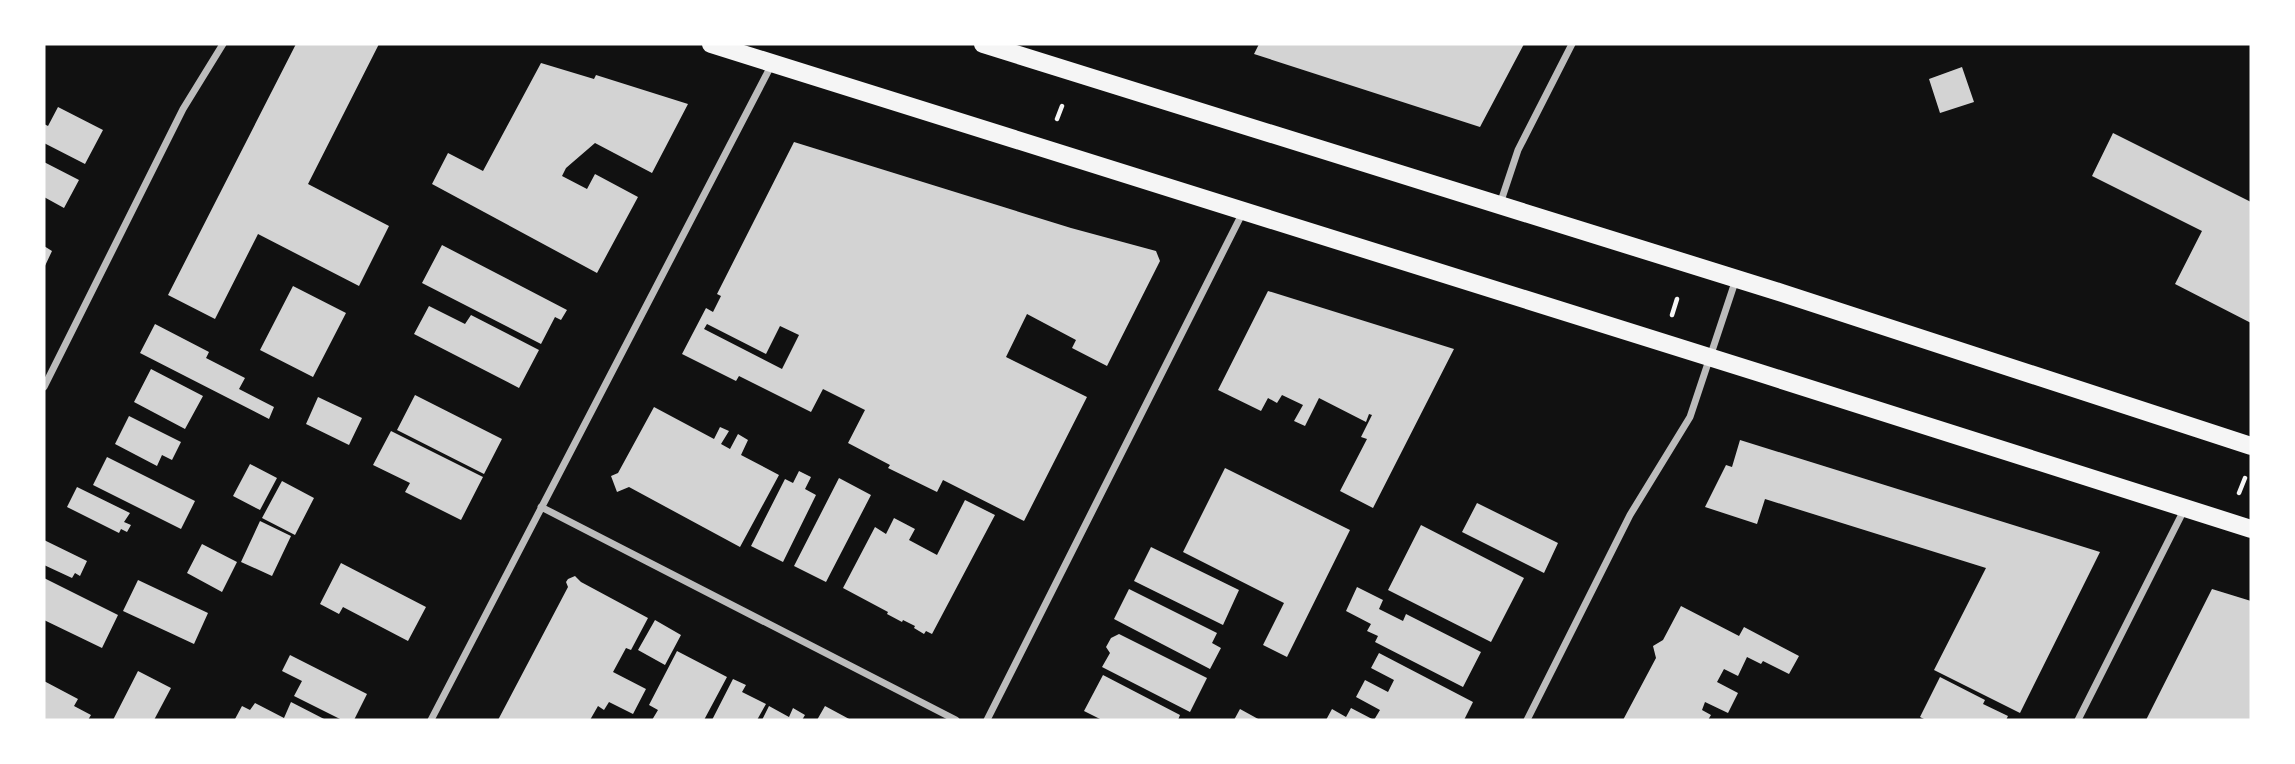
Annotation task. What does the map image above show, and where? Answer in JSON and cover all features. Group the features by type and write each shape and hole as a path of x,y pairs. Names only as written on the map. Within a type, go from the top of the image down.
{"main road":[{"path":"711,44 2251,529"},
{"path":"983,44 1027,54 1736,278 2251,446"}],"street":[{"path":"44,387 180,117 223,44"},
{"path":"1499,204 1518,150 1572,44"},
{"path":"431,720 772,63"},
{"path":"986,720 1244,210"},
{"path":"1527,720 1630,514 1690,417 1736,278"},
{"path":"541,507 956,720"},
{"path":"2078,720 2185,508"}],"path":[{"path":"1058,119 1062,106"},
{"path":"1672,316 1676,299"},
{"path":"2239,493 2245,478"}],"building":[{"path":"296,44 379,44 308,184 389,226 359,286 258,234 215,319 168,295"},
{"path":"1259,44 1524,44 1480,127 1254,54"},
{"path":"541,63 594,79 596,75 688,104 652,173 595,143 566,168 562,176 587,189 595,174 638,197 597,273 432,184 448,153 483,171"},
{"path":"1962,67 1974,102 1940,113 1929,79"},
{"path":"58,107 103,130 85,164 44,143 44,124 48,126"},
{"path":"2113,133 2251,202 2251,323 2175,284 2202,231 2092,176"},
{"path":"794,142 1071,228 1156,251 1160,261 1107,366 1072,348 1076,340 1027,314 1006,357 1087,397 1024,521 943,480 937,492 888,468 890,465 848,443 865,410 823,389 811,412 739,376 736,381 682,354 706,308 713,312 721,296 717,294","holes":["707,324 766,354 780,326 799,335 782,369 704,329"]},
{"path":"44,162 79,180 64,208 44,197"},
{"path":"442,245 567,310 561,320 555,317 541,344 422,283"},
{"path":"44,246 52,251 44,268"},
{"path":"293,286 346,313 313,377 260,350"},
{"path":"1268,291 1454,349 1373,508 1340,491 1367,439 1361,437 1372,415 1369,414 1366,422 1319,398 1305,426 1294,421 1303,405 1282,395 1277,403 1268,398 1261,411 1218,390"},
{"path":"429,306 465,324 471,315 539,350 519,388 414,334"},
{"path":"155,324 209,352 206,358 245,378 239,389 274,407 269,419 140,353"},
{"path":"151,369 203,396 185,429 134,402"},
{"path":"415,395 502,439 484,474 397,430"},
{"path":"318,397 362,418 349,445 306,424"},
{"path":"654,407 714,439 720,427 729,431 721,444 730,449 738,434 748,440 741,455 779,475 740,547 629,487 617,492 611,476 618,473"},
{"path":"129,416 181,442 172,460 162,455 157,466 115,444"},
{"path":"391,431 483,477 461,520 405,492 410,483 373,465"},
{"path":"1740,440 2100,552 2020,713 1934,670 1986,568 1765,499 1757,524 1705,507 1726,465 1732,467"},
{"path":"107,457 195,501 181,529 93,485"},
{"path":"250,464 277,478 260,510 233,496"},
{"path":"1225,468 1350,530 1287,657 1263,645 1284,603 1183,552"},
{"path":"799,471 811,477 805,489 816,495 783,562 751,546 785,479 793,483"},
{"path":"839,478 871,495 826,582 794,566"},
{"path":"282,481 314,498 295,535 262,518"},
{"path":"77,487 130,513 124,522 131,525 127,532 121,529 119,533 67,507"},
{"path":"965,500 995,515 932,634 926,631 924,634 914,628 915,626 903,620 902,622 843,588 875,527 886,534 894,518 915,529 909,540 937,555"},
{"path":"1477,503 1558,543 1544,573 1462,532"},
{"path":"260,521 291,536 272,576 241,562"},
{"path":"1421,525 1524,578 1491,642 1388,590"},
{"path":"44,540 87,561 80,576 75,573 72,578 44,565"},
{"path":"202,544 237,562 222,592 187,573"},
{"path":"1151,547 1239,590 1223,625 1134,581"},
{"path":"341,563 426,607 408,641 343,607 339,614 320,604"},
{"path":"575,576 581,582 648,618 631,650 626,648 613,672 646,689 633,714 609,702 604,710 598,706 590,720 498,720 568,587 566,582"},
{"path":"44,578 118,615 102,648 44,620"},
{"path":"138,580 208,613 194,644 123,611"},
{"path":"1357,587 1383,600 1379,609 1403,621 1406,614 1481,652 1463,687 1375,642 1378,636 1367,631 1371,624 1346,611"},
{"path":"1129,589 1217,633 1212,643 1221,648 1210,669 1114,619"},
{"path":"2212,589 2251,601 2251,720 2146,720"},
{"path":"1681,606 1739,636 1744,627 1799,656 1789,674 1763,661 1761,664 1747,657 1738,676 1724,669 1717,682 1738,693 1728,713 1705,702 1702,710 1711,715 1708,720 1623,720 1656,658 1653,646 1663,640"},
{"path":"655,620 681,635 665,665 638,650"},
{"path":"1119,634 1207,678 1190,712 1102,667 1110,653 1106,647 1111,638"},
{"path":"677,651 727,677 704,720 652,720 658,710 649,705"},
{"path":"1379,653 1473,702 1464,720 1374,720 1380,710 1356,697 1365,680 1388,692 1394,680 1371,668"},
{"path":"290,655 367,694 354,720 342,720 294,696 302,681 282,671"},
{"path":"138,671 171,688 154,720 113,720"},
{"path":"1103,675 1180,715 1178,720 1102,720 1084,711"},
{"path":"1940,677 1985,700 1983,704 2008,716 2006,720 1926,720 1920,717"},
{"path":"733,679 746,685 742,692 766,704 757,720 712,720"},
{"path":"44,681 78,699 74,706 91,715 88,720 44,720"},
{"path":"291,702 326,720 235,719 242,706 250,710 255,703 284,718"},
{"path":"769,706 789,717 793,708 805,715 802,720 762,720"},
{"path":"825,706 851,720 817,720"},
{"path":"1351,708 1374,720 1326,720 1332,709 1346,717"},
{"path":"1240,709 1260,720 1234,720"}]}
